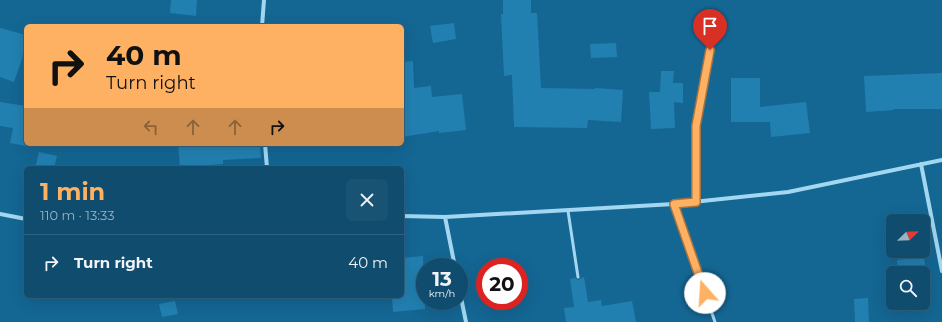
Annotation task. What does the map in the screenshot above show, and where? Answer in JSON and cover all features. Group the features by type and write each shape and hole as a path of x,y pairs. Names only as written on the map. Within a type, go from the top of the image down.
{"street":[{"path":"262,24 264,0"},
{"path":"696,202 696,126 713,34"},
{"path":"265,146 267,166"},
{"path":"404,216 445,217 568,211 696,202 788,192 942,160"},
{"path":"921,164 942,271"},
{"path":"0,214 24,219"},
{"path":"445,217 453,258"},
{"path":"464,310 466,322"}],"lane":[{"path":"674,204 715,322"},
{"path":"568,211 578,277"}],"building":[{"path":"171,0 197,0 196,16 170,13"},
{"path":"503,0 531,0 531,13 537,13 541,88 595,88 623,90 621,122 588,120 587,128 514,127 512,75 504,76 501,14 503,14"},
{"path":"454,23 456,39 433,43 430,26"},
{"path":"0,28 24,34 24,47 22,59 14,82 0,77"},
{"path":"616,43 617,57 591,58 590,44"},
{"path":"413,61 414,88 431,86 432,97 462,94 466,130 439,133 439,131 404,137 404,62"},
{"path":"661,71 674,71 673,83 683,83 683,103 674,102 675,128 651,129 649,92 660,92"},
{"path":"942,73 942,109 893,109 894,110 866,112 864,76"},
{"path":"731,78 760,78 760,107 806,102 810,133 771,137 770,122 731,122"},
{"path":"0,102 24,106 24,146 10,143 13,128 0,126"},
{"path":"178,146 260,146 261,158 223,160 223,164 180,166"},
{"path":"39,152 57,156 54,166 36,166"},
{"path":"423,256 423,258 416,258 416,310 393,312 392,298 404,298 404,258"},
{"path":"924,258 925,266 897,266 897,260"},
{"path":"584,277 588,302 601,300 602,306 632,301 636,322 566,322 564,308 574,307 570,279 575,278 578,280"},
{"path":"868,298 869,322 855,322 854,299"},
{"path":"175,301 178,314 162,317 159,304"}],"route":[{"path":"705,293 674,204 696,202 696,126 710,50"}]}
